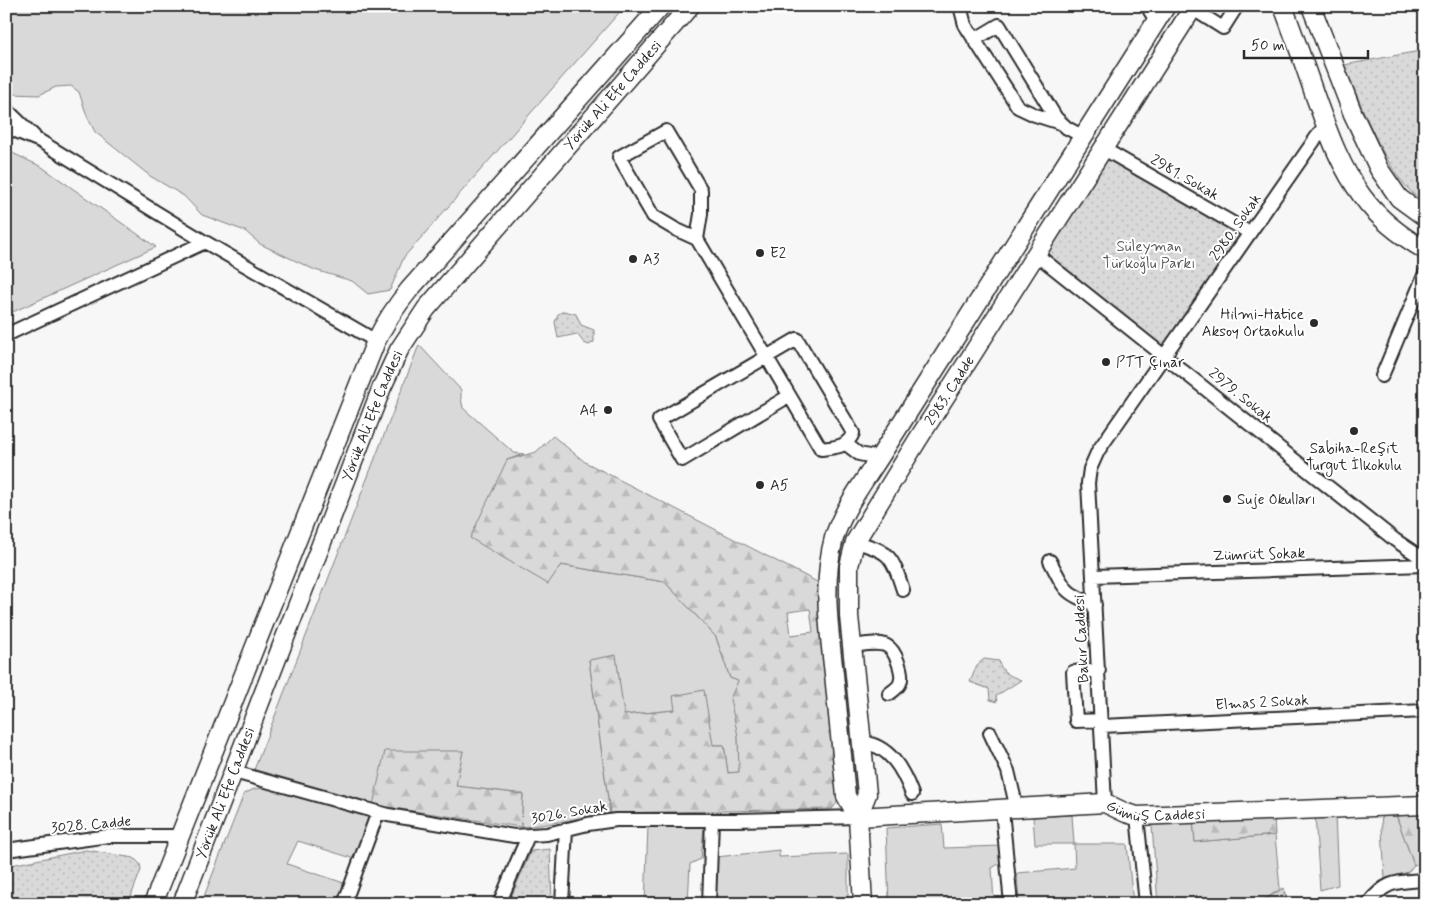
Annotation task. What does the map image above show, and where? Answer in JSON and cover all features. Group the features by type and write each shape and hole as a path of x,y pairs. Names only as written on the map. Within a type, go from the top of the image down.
{"street":[{"name":"Yörük Ali Efe Caddesi","path":"153,904 376,341 390,315 409,290 661,6"},
{"name":"Yörük Ali Efe Caddesi","path":"182,904 382,388 399,350 426,308 690,6"},
{"path":"960,6 964,23 1018,107 1060,123 1104,149"},
{"name":"2983. Cadde","path":"858,817 846,796 830,632 828,600 830,559 835,536 840,523 879,458 1084,137 1152,14 1166,6"},
{"path":"1193,8 1224,28 1237,6"},
{"path":"1283,6 1325,125 1341,162 1362,197 1397,231 1425,250"},
{"path":"1311,6 1352,114 1379,169 1399,198 1425,217"},
{"name":"2983. Cadde","path":"863,904 858,817 867,794 849,599 853,550 917,441 1193,8"},
{"path":"974,40 999,25 1060,123"},
{"path":"6,109 40,141"},
{"name":"2980. Sokak","path":"1089,472 1098,451 1325,125"},
{"path":"6,127 40,141 205,242 376,341 399,350"},
{"path":"696,239 701,214 701,190 666,131 619,157 653,216 674,229 696,239 766,357 789,396 821,449 846,444 852,435 852,430 797,339 766,357 659,420 682,460 789,396"},
{"name":"2981. Sokak","path":"1104,149 1250,233"},
{"path":"6,336 205,242"},
{"name":"2979. Sokak","path":"1036,254 1396,540 1425,560"},
{"path":"1382,376 1425,273"},
{"path":"846,444 859,454 879,458"},
{"name":"Bakır Caddesi","path":"1089,472 1088,483 1105,804"},
{"path":"830,559 853,550 878,548 886,554 896,570 903,590"},
{"path":"1050,561 1068,592 1095,605"},
{"name":"Zümrüt Sokak","path":"1094,576 1425,564"},
{"path":"852,646 882,645 891,650 898,663 901,679 899,685 889,694"},
{"name":"Elmas 2 Sokak","path":"1099,670 1072,672 1076,721 1101,723 1425,711"},
{"path":"990,733 1008,771 1011,904"},
{"path":"861,742 879,746 893,758 912,794"},
{"name":"3026. Sokak","path":"234,772 378,812 514,836 547,834 616,820 858,817"},
{"name":"Gümüş Caddesi","path":"858,817 1105,804 1126,814 1137,816 1425,805"},
{"path":"344,904 378,812"},
{"path":"1137,816 1146,904"},
{"path":"709,904 712,820"},
{"path":"562,904 566,829"},
{"name":"3028. Cadde","path":"6,850 108,836 179,836"},
{"path":"500,904 528,836"},
{"path":"1368,904 1374,895 1385,886 1398,882 1425,880"}],"green space":[{"path":"6,6 625,6 404,257 390,290 368,294 352,281 315,270 260,244 245,231 202,215 184,196 150,176 95,132 79,92 71,86 56,87 39,95 11,94 6,91"},
{"path":"1425,50 1425,203 1411,192 1387,160 1344,65"},
{"name":"Süleyman Türkoğlu Parkı","path":"1104,149 1250,233 1165,355 1036,254"},
{"path":"6,150 42,167 156,247 6,315"},
{"path":"564,311 576,314 581,325 594,330 594,342 589,345 584,343 577,334 558,338 555,322 558,314"},
{"path":"419,345 461,390 463,408 514,453 524,454 507,460 561,565 665,582 716,637 730,678 739,681 738,736 740,772 728,773 724,745 713,745 676,710 623,715 616,656 589,660 610,813 521,827 523,794 455,786 463,751 373,805 258,775 254,770"},
{"path":"553,436 585,462 819,583 837,803 832,809 610,813 589,660 616,655 624,715 675,710 673,696 704,690 713,745 724,745 728,773 739,772 738,736 730,699 738,681 730,678 716,637 665,582 561,565 548,584 470,538 507,460 536,452","holes":["810,609 813,632 791,635 788,612"]},
{"path":"984,659 999,661 1004,671 1021,680 996,696 997,702 990,700 989,689 970,682 977,665"},
{"path":"385,751 463,751 456,786 523,794 521,827 373,805"},
{"path":"266,788 359,811 367,815 369,821 355,859 298,841 287,864 347,884 339,904 201,904 244,794 254,789"},
{"path":"1425,811 1425,861 1414,865 1395,812"},
{"path":"1381,812 1395,812 1414,865 1408,872 1385,879"},
{"path":"1335,814 1338,885 1320,890 1315,815"},
{"path":"1072,815 1074,844 1035,844 1033,817"},
{"path":"1274,816 1275,835 1195,842 1193,819"},
{"path":"1193,819 1195,842 1275,835 1280,889 1258,904 1158,904 1152,826 1147,821"},
{"path":"942,824 944,848 1001,846 1002,862 992,868 994,904 889,904 886,828"},
{"path":"648,826 704,827 701,859 690,864 688,904 645,904"},
{"path":"1074,844 1127,844 1133,904 1019,904 1017,873 1075,868"},
{"path":"550,849 552,904 508,904 531,851"},
{"path":"86,850 134,858 140,864 141,870 128,904 6,904 6,866"},
{"path":"779,850 779,857 848,854 848,904 715,904 717,857"},
{"path":"1284,888 1287,904 1258,904"}],"place":[{"name":"E2","path":"760,253"},
{"name":"A3","path":"633,259"},
{"name":"Hilmi-Hatice Aksoy Ortaokulu","path":"1314,323"},
{"name":"PTT Çınar","path":"1106,362"},
{"name":"A4","path":"608,410"},
{"name":"Sabiha-Reşit Turgut İlkokulu","path":"1354,431"},
{"name":"A5","path":"760,485"},
{"name":"Suje Okulları","path":"1227,499"}]}
